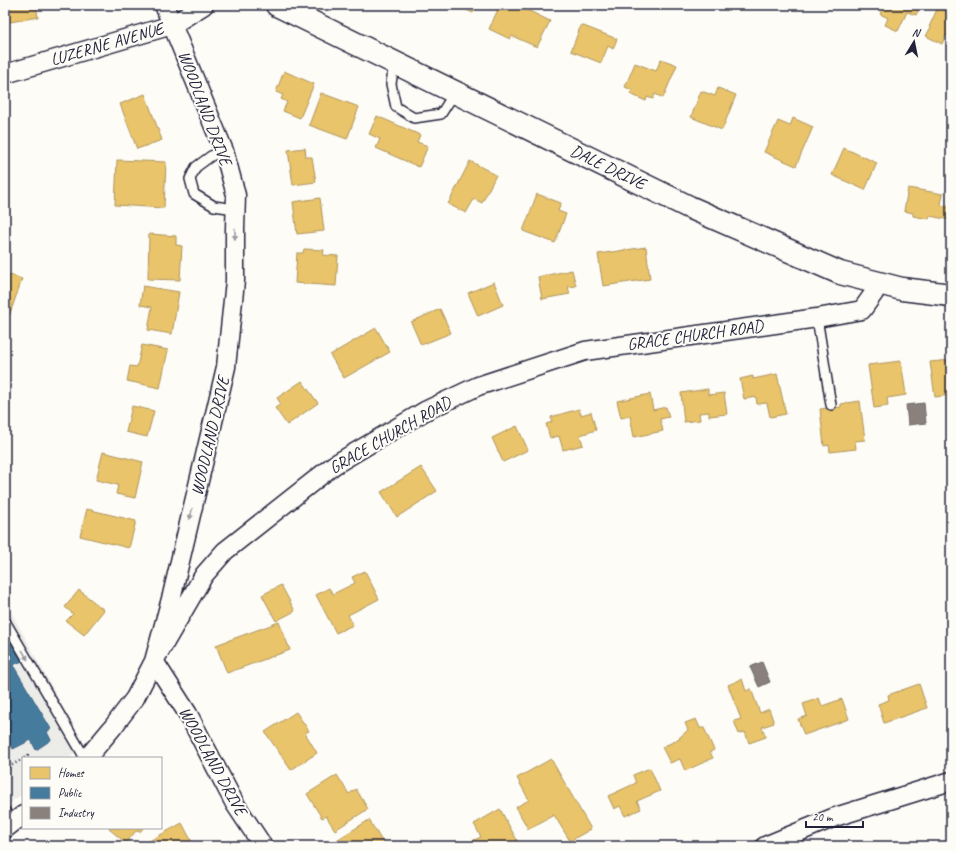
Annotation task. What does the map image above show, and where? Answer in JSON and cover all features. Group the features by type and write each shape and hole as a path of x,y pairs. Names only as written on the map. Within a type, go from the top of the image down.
{"street":[{"name":"WOODLAND DRIVE","path":"164,5 224,151 236,195 235,281 226,367 172,595 154,661 188,714 235,804 263,846"},
{"name":"LUZERNE AVENUE","path":"5,74 172,25 204,5"},
{"name":"DALE DRIVE","path":"277,5 688,207 840,273 902,289 951,295"},
{"name":"GRACE CHURCH ROAD","path":"87,757 113,727 135,698 154,661 204,575 226,551 334,465 425,411 478,386 585,352 862,310 879,283"},
{"path":"765,846 835,817 951,781"}],"lane":[{"path":"394,63 391,84 396,107 414,118 441,114 455,92"},
{"path":"224,151 211,156 196,168 190,179 194,194 214,206 236,209"},
{"path":"817,318 830,405"},
{"path":"5,621 85,757"}],"path":[{"path":"5,768 22,759"}],"shaded area":[{"path":"5,601 83,744 71,757 22,757 22,795 5,806"}],"building: Homes":[{"path":"5,5 36,5 38,17 5,23"},
{"path":"68,5 78,5 69,8"},
{"path":"455,5 477,5 473,13"},
{"path":"500,5 522,5 521,7 550,21 537,47 512,36 510,39 489,29"},
{"path":"884,5 921,5 916,15 907,12 898,31 885,25 888,18 880,14"},
{"path":"938,7 951,14 951,37 946,35 942,44 926,36"},
{"path":"581,25 617,39 613,49 608,46 601,63 571,51"},
{"path":"661,59 677,65 663,98 655,94 653,99 647,97 646,101 630,94 632,90 625,87 635,63 656,71"},
{"path":"284,71 314,84 300,118 283,111 287,102 281,99 283,95 276,92"},
{"path":"718,88 736,95 722,130 691,117 701,91 715,96"},
{"path":"321,93 359,107 347,139 309,125"},
{"path":"145,94 162,140 137,149 120,104"},
{"path":"377,116 420,135 417,142 428,146 419,167 376,148 380,139 369,134"},
{"path":"793,118 813,127 796,166 764,152 778,121 790,126"},
{"path":"305,148 306,157 312,157 316,182 293,185 288,150"},
{"path":"844,148 877,163 865,190 832,175"},
{"path":"117,160 166,162 164,208 115,205"},
{"path":"470,161 496,175 482,203 474,199 466,213 448,204"},
{"path":"908,188 943,194 941,205 951,207 950,220 930,216 929,219 913,216 913,213 904,211"},
{"path":"537,194 561,203 558,211 566,214 555,243 523,231"},
{"path":"320,198 324,231 297,234 293,202"},
{"path":"149,234 176,236 176,245 182,246 180,280 148,279"},
{"path":"646,247 650,279 603,286 598,254"},
{"path":"304,249 324,250 323,255 338,256 336,286 295,283 297,253 303,253"},
{"path":"572,270 576,286 568,287 570,294 542,299 538,277"},
{"path":"5,273 22,279 6,325 5,324"},
{"path":"494,282 503,305 478,316 468,293"},
{"path":"143,286 179,292 172,334 148,330 152,307 140,305"},
{"path":"440,309 451,333 421,345 411,322"},
{"path":"376,328 390,352 344,378 330,355"},
{"path":"142,345 168,350 160,388 127,381 130,366 137,367"},
{"path":"951,360 951,395 935,397 930,362"},
{"path":"901,361 906,395 887,398 888,406 874,408 868,365"},
{"path":"777,374 786,414 770,417 767,403 757,404 756,397 744,399 740,379 753,376 753,379"},
{"path":"302,381 318,403 287,425 275,408 281,404 277,398"},
{"path":"708,389 708,395 724,393 727,414 709,416 709,412 699,413 700,420 684,422 681,393"},
{"path":"650,394 653,410 666,407 669,417 660,419 663,431 634,437 630,416 621,418 617,401"},
{"path":"860,401 865,440 855,441 856,449 830,452 829,445 824,446 820,409 841,407 841,404"},
{"path":"132,406 154,411 147,437 126,432"},
{"path":"579,409 581,415 591,412 596,430 580,435 583,445 563,450 559,436 550,438 546,424 552,422 551,417"},
{"path":"517,426 528,450 503,462 492,438"},
{"path":"103,452 143,462 135,498 116,494 118,485 96,480"},
{"path":"421,467 437,491 397,517 381,492"},
{"path":"87,509 136,521 129,548 80,536"},
{"path":"365,571 379,599 348,615 353,625 336,633 316,595 329,588 333,594 355,583 352,577"},
{"path":"281,585 295,611 276,621 262,595"},
{"path":"79,590 104,610 84,635 66,621 73,614 65,607"},
{"path":"279,622 290,650 227,673 216,645"},
{"path":"742,679 746,691 751,689 760,713 769,709 774,723 762,727 766,737 749,743 745,732 739,734 734,721 741,719 728,685"},
{"path":"919,684 927,708 884,723 878,704 889,700 888,695"},
{"path":"819,698 822,706 842,699 849,719 804,735 798,719 807,716 803,704"},
{"path":"296,712 309,731 305,733 317,753 291,770 265,732"},
{"path":"696,719 700,728 704,728 714,750 710,752 713,758 685,771 680,759 670,763 662,747 680,739 679,738 688,730 685,723"},
{"path":"551,759 591,829 570,841 554,815 528,829 516,807 529,800 517,778"},
{"path":"650,768 660,791 637,801 641,809 625,816 620,806 614,809 608,796 636,783 633,775"},
{"path":"337,775 349,794 356,789 368,809 335,830 326,816 322,818 307,794"},
{"path":"500,809 520,846 472,846 470,842 481,837 474,824"},
{"path":"369,820 385,846 338,846 335,841"},
{"path":"182,823 194,846 145,846 144,844"},
{"path":"109,829 142,829 140,832 136,831 126,843"}],"building: Public":[{"path":"5,627 25,660 13,665 51,729 47,732 51,740 36,750 31,740 13,749 5,736"}],"building: Industry":[{"path":"924,403 926,423 908,425 906,405"},
{"path":"762,662 770,682 759,687 750,667"}]}
